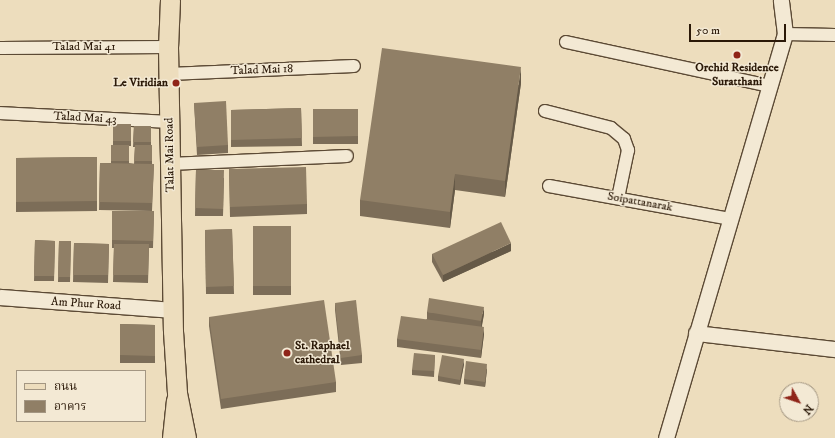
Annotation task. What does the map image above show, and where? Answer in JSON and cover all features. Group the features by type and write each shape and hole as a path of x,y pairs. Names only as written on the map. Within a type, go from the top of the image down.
{"main road":[{"name":"Talat Mai Road","path":"170,0 168,47 172,310 177,393"},
{"path":"172,438 177,393"},
{"path":"177,393 186,438"}],"street":[{"path":"666,438 785,34 781,0"},
{"path":"785,34 835,35"},
{"path":"566,42 770,86"},
{"name":"Talad Mai 41","path":"0,48 168,47"},
{"name":"Talad Mai 18","path":"169,74 354,66"},
{"path":"545,111 611,128 624,139 628,150 618,198"},
{"name":"Talad Mai 43","path":"0,114 169,122"},
{"path":"170,164 347,156"},
{"name":"Soipattanarak","path":"549,186 731,219"},
{"name":"Am Phur Road","path":"0,297 172,310"},
{"path":"696,333 835,349"}],"building":[{"path":"382,48 521,67 505,181 455,174 450,212 360,200"},
{"path":"226,101 228,145 197,147 194,103"},
{"path":"301,108 302,138 231,140 231,110"},
{"path":"313,109 358,109 358,136 313,137"},
{"path":"113,124 131,124 131,141 113,141"},
{"path":"134,126 151,126 151,142 133,142"},
{"path":"111,145 129,145 129,161 111,161"},
{"path":"135,145 152,145 152,161 134,161"},
{"path":"97,157 97,201 16,202 16,158"},
{"path":"100,163 154,164 152,203 99,202"},
{"path":"306,167 307,204 230,207 229,169"},
{"path":"196,170 224,170 223,209 195,208"},
{"path":"112,211 154,211 153,241 112,240"},
{"path":"501,222 511,243 443,275 432,254"},
{"path":"253,226 291,226 291,286 253,286"},
{"path":"232,229 234,286 206,287 205,230"},
{"path":"35,240 55,241 54,276 34,276"},
{"path":"59,241 71,241 70,277 58,277"},
{"path":"74,243 109,244 108,275 73,275"},
{"path":"114,244 149,244 148,275 113,275"},
{"path":"429,298 484,307 481,321 427,312"},
{"path":"324,300 336,382 221,399 209,317"},
{"path":"356,300 362,355 341,358 335,303"},
{"path":"401,316 484,327 481,350 397,339"},
{"path":"120,324 155,325 155,356 120,355"},
{"path":"414,353 435,355 434,371 412,370"},
{"path":"442,355 464,359 460,380 438,376"},
{"path":"466,361 487,364 485,382 464,379"}],"place":[{"name":"Orchid Residence Suratthani","path":"737,55"},
{"name":"Le Viridian","path":"176,83"},
{"name":"St. Raphael cathedral","path":"287,353"}]}
